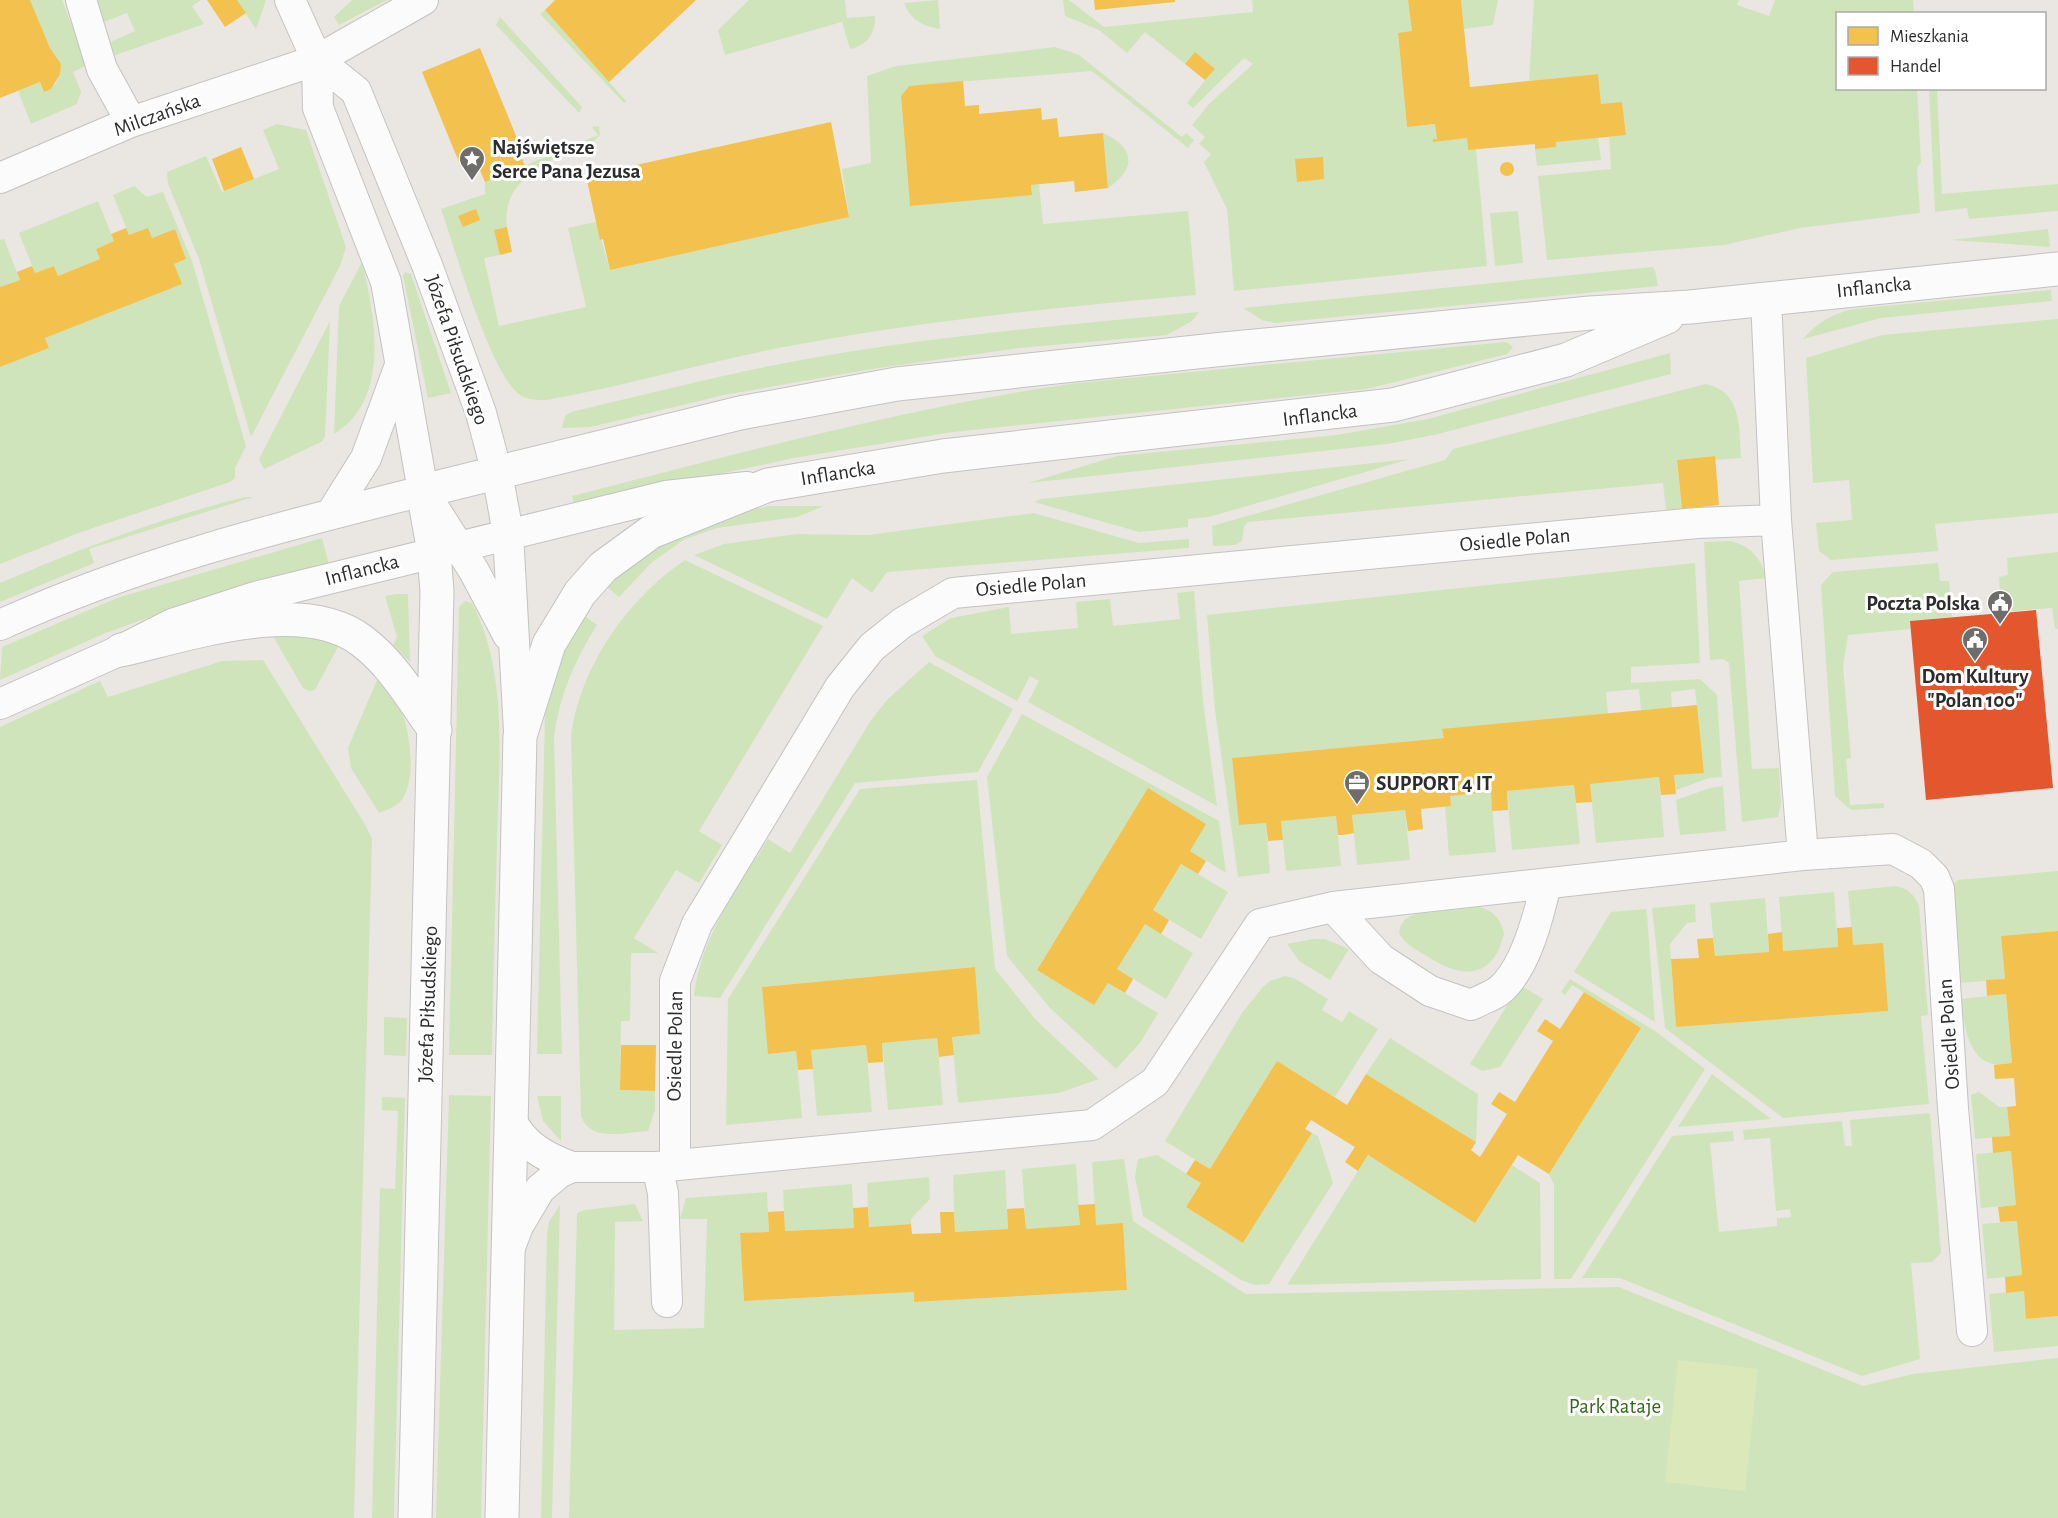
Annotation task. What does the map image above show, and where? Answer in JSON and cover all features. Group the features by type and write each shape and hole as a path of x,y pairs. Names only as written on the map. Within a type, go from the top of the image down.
{"street":[{"path":"81,0 102,69 131,122"},
{"name":"Milczańska","path":"0,178 131,122 317,60 423,0"},
{"name":"Józefa Piłsudskiego","path":"303,5 317,60 318,108 386,282 423,491 446,548 504,625 516,670"},
{"name":"Józefa Piłsudskiego","path":"317,60 356,91 427,265 481,413 497,473 508,533 520,736 502,1518"},
{"name":"Inflancka","path":"0,625 97,583 186,553 331,514 740,413 897,384 1224,348 1590,313 1690,307 2058,269"},
{"path":"1766,299 1776,520 1803,855"},
{"name":"Inflancka","path":"0,704 121,650 172,624 255,597 508,533 666,496 768,485 943,456 1393,405 1566,360 1690,307"},
{"name":"Józefa Piłsudskiego","path":"331,514 366,458 400,363"},
{"path":"520,736 549,644 580,594 603,567 651,532 768,485"},
{"name":"Osiedle Polan","path":"667,1302 663,1192 675,981 697,924 840,687 872,647 902,623 953,593 1697,524 1776,520"},
{"name":"Józefa Piłsudskiego","path":"415,1518 437,592 446,548"},
{"path":"121,650 243,623 284,619 328,624 362,640 396,675 435,730"},
{"name":"Osiedle Polan","path":"511,1119 522,1137 537,1150 573,1167 666,1166 1092,1125 1155,1082 1260,924 1333,907 1803,855 1893,849 1921,864 1934,877 1939,889 1953,1108 1972,1331"},
{"path":"1333,907 1381,959 1430,991 1471,1005 1501,990 1522,960 1536,925 1546,884"},
{"path":"508,1252 518,1226 540,1190 559,1173 573,1167"}],"green space":[{"path":"30,0 62,0 87,65 73,72 81,92 77,104 31,124 18,91 40,82 44,92 56,83 61,64 50,48"},
{"path":"91,0 201,0 192,6 204,24 113,56 108,43 135,31 127,13 99,24"},
{"path":"237,0 266,0 256,29 255,28"},
{"path":"352,0 387,0 339,25 334,17"},
{"path":"749,0 845,0 847,18 875,16 874,28 866,42 850,49 842,22 725,55 718,30"},
{"path":"938,0 940,29 918,21 910,14 904,3"},
{"path":"1063,0 1069,0 1104,27 1253,12 1252,0 1408,0 1412,31 1398,34 1407,127 1435,124 1437,139 1433,141 1467,138 1468,150 1476,149 1487,266 1234,291 1227,209 1204,162 1211,154 1199,144 1205,137 1192,125 1209,104 1253,64 1244,58 1193,108 1187,103 1214,69 1195,53 1185,64 1145,32 1127,53 1099,30 1065,16"},
{"path":"1461,0 1498,0 1493,25 1464,29"},
{"path":"1534,0 1739,0 1737,5 1769,16 1775,0 1913,0 1914,12 1836,12 1836,90 1917,90 1921,162 1917,168 1920,213 1800,228 1724,245 1547,260 1538,176 1611,169 1609,137 1626,134 1622,103 1601,104 1598,74 1529,81"},
{"path":"545,10 626,101 624,103 540,14"},
{"path":"500,17 582,107 579,113 496,25"},
{"path":"1055,47 1079,55 1182,137 1186,133 1194,140 1188,148 1092,71 909,86 901,96 910,206 1032,194 1031,185 1039,185 1043,224 1188,211 1196,295 995,315 845,336 764,351 547,400 520,395 509,383 497,363 464,279 441,209 485,194 485,182 598,135 592,127 599,126 600,135 595,140 550,161 526,177 517,187 510,198 507,227 495,230 500,255 484,258 499,326 586,307 568,228 596,222 610,270 849,217 842,169 871,163 867,76 896,66"},
{"path":"1929,90 1937,90 1942,194 2058,184 2058,211 1969,219 1967,208 1935,212"},
{"path":"277,124 306,130 346,247 340,266 251,437 199,259 168,184 167,172 206,156 222,192 279,169 263,130"},
{"path":"1103,133 1121,145 1128,158 1128,166 1124,173 1108,188"},
{"path":"1598,137 1601,160 1537,166 1535,149 1556,147 1556,142"},
{"path":"134,186 147,197 163,192 192,261 246,446 235,468 235,478 230,482 81,532 0,564 0,367 49,348 45,338 181,284 174,264 186,259 175,229 152,238 129,235 113,195"},
{"path":"98,201 114,241 96,249 100,259 58,276 54,266 35,273 19,233"},
{"path":"1518,211 1523,263 1495,266 1490,213"},
{"path":"2048,229 2050,247 1951,240"},
{"path":"4,239 20,280 0,287 0,240"},
{"path":"362,262 374,331 371,379 364,400 352,419 334,434 339,306"},
{"path":"1652,267 1655,270 1658,286 1275,323 1262,320 1243,308"},
{"path":"405,272 411,274 451,393 428,398 403,276"},
{"path":"2051,290 2052,301 1881,318 1803,339 1826,320 1838,313 1853,309"},
{"path":"1199,312 1192,321 1167,335 1019,348 872,369 724,395 591,427 562,428 565,416 571,412 801,360 949,338"},
{"path":"2058,319 2058,513 1935,524 1938,551 1831,560 1819,551 1816,523 1852,520 1849,480 1813,483 1806,358 1882,335"},
{"path":"330,321 325,437 321,442 264,469 259,459"},
{"path":"1506,342 1513,347 1507,354 1367,389 953,432 794,458 574,505 572,496 886,418 1013,393 1077,383"},
{"path":"1670,353 1671,374 1434,435 1387,444 1028,483 1117,456 1337,435 1428,419"},
{"path":"1706,384 1718,388 1732,403 1739,423 1741,458 1715,460 1714,456 1677,460 1682,509 1666,510 1663,483 1248,522 1244,527 1242,541 1235,545 1213,546 1212,526 1445,460 1453,449"},
{"path":"1410,459 1209,517 1188,519 1188,527 1139,532 1034,502 1041,499"},
{"path":"245,497 253,497 89,549 94,563 0,602 0,583 121,535"},
{"path":"769,506 824,506 797,517 717,528 685,539 652,562 619,597 605,585 643,552 725,515"},
{"path":"1034,513 1139,543 1189,539 1189,548 887,572 872,593 852,578 827,619 694,555 724,544 797,534 868,535"},
{"path":"322,538 329,565 175,608 103,634 0,680 2,647 117,598"},
{"path":"1731,541 1744,546 1754,554 1766,578 1739,581 1752,769 1779,768 1781,804 1778,817 1742,822 1729,663 1723,659 1710,660 1704,542"},
{"path":"2058,552 2058,629 2055,629 2052,608 2001,612 1999,577 2008,575 2007,558"},
{"path":"685,560 823,626 699,831 722,845 699,883 676,870 634,938 658,953 631,953 630,1021 621,1021 620,1090 655,1091 655,1110 648,1131 601,1133 592,1130 581,1116 571,738 584,686 609,637 644,594"},
{"path":"1695,563 1700,663 1631,667 1631,683 1700,679 1717,695 1722,777 1709,778 1676,790 1674,775 1704,772 1695,689 1671,692 1672,708 1641,710 1639,689 1606,692 1608,714 1443,730 1444,738 1232,758 1239,825 1266,823 1270,873 1238,877 1215,710 1207,615"},
{"path":"1938,563 1940,581 1949,581 1952,617 1910,621 1911,629 1848,635 1843,667 1851,758 1846,759 1850,805 1884,803 1884,808 1851,810 1835,796 1821,585 1833,572"},
{"path":"1194,591 1203,701 1217,806 1028,702 1039,681 1030,676 1017,701 935,656 922,636 951,618 1009,607 1011,634 1078,628 1076,602 1110,599 1113,626 1180,619 1177,593"},
{"path":"408,594 410,662 393,645 397,637 385,596"},
{"path":"465,601 472,603 484,631 497,691 499,722 492,1055 449,1055 459,607"},
{"path":"582,614 597,625 569,679 554,738 562,1054 537,1054 545,714 562,652"},
{"path":"270,631 340,643 315,690 309,691 303,688"},
{"path":"263,660 372,839 354,1518 0,1518 0,727 100,681 108,697 222,661"},
{"path":"929,662 1013,709 978,772 855,783 720,998 694,996 704,953 712,933 768,839 790,853 871,720 888,699"},
{"path":"380,673 402,711 406,724 411,767 406,792 400,802 379,813 351,768 348,748"},
{"path":"1022,714 1219,821 1226,873 1190,851 1148,789 1037,970 1094,1005 1108,983 1158,1013 1140,1043 1116,1069 1050,1008 1007,956 987,777"},
{"path":"1659,777 1664,837 1596,843 1590,784"},
{"path":"977,780 995,969 1036,1020 1099,1079 1059,1093 958,1103 952,1037 980,1034 974,967 762,987 769,1054 796,1051 802,1118 726,1125 728,999 860,789"},
{"path":"1574,785 1580,844 1512,850 1507,791"},
{"path":"1723,786 1726,831 1680,835 1676,800"},
{"path":"1491,792 1496,852 1449,856 1445,806 1450,796"},
{"path":"1405,810 1410,860 1357,865 1352,815"},
{"path":"1336,816 1341,866 1286,871 1281,821"},
{"path":"1181,864 1228,892 1201,939 1153,910"},
{"path":"2058,871 2058,931 2001,936 2005,979 1960,983 1952,885 1958,880"},
{"path":"1895,886 1910,892 1919,906 1928,1015 1921,1016 1929,1104 1783,1118 1665,1028 1652,908 1695,904 1696,922 1687,923 1670,944 1676,1027 1887,1011 1853,945 1848,891"},
{"path":"1834,892 1838,947 1783,951 1779,897"},
{"path":"1765,898 1769,952 1715,956 1710,903"},
{"path":"1480,907 1496,916 1504,934 1492,960 1484,967 1474,971 1452,969 1440,964 1411,946 1399,933 1404,920 1416,914"},
{"path":"1646,909 1655,1022 1574,972 1611,912"},
{"path":"1145,924 1193,953 1166,999 1117,969"},
{"path":"1325,939 1349,949 1330,980 1299,961 1287,944"},
{"path":"1285,976 1294,978 1328,999 1322,1010 1342,1022 1349,1011 1378,1029 1335,1097 1277,1062 1210,1169 1165,1141 1242,1013 1270,981"},
{"path":"1570,979 1655,1031 1705,1069 1571,1279 1554,1279 1554,1185 1549,1174 1641,1028 1572,985 1565,995 1561,992"},
{"path":"1520,985 1543,999 1500,1067 1482,1071 1470,1064"},
{"path":"2006,994 2012,1063 1995,1065 1984,1061 1972,1047 1965,1027 1961,999"},
{"path":"384,1017 407,1018 406,1056 384,1055"},
{"path":"937,1038 943,1105 888,1110 882,1043"},
{"path":"1390,1038 1478,1094 1476,1142 1366,1074"},
{"path":"866,1045 872,1112 817,1116 811,1050"},
{"path":"1712,1074 1771,1119 1678,1127"},
{"path":"1979,1092 1999,1107 2007,1107 2010,1136 1975,1139 1971,1095"},
{"path":"449,1095 491,1096 481,1518 436,1518"},
{"path":"537,1096 561,1096 561,1141 543,1121"},
{"path":"382,1097 405,1098 394,1518 372,1518 380,1188 395,1189 398,1111 382,1110"},
{"path":"1930,1113 1941,1253 1932,1262 1911,1263 1920,1359 1862,1376 1620,1278 1582,1278 1672,1136 1733,1131 1734,1141 1710,1143 1719,1232 1777,1226 1777,1218 1791,1217 1790,1209 1776,1211 1770,1138 1744,1140 1743,1130 1842,1121 1845,1146 1852,1146 1850,1120"},
{"path":"1312,1133 1318,1136 1333,1183 1269,1284 1255,1285 1241,1280 1143,1216 1135,1177 1138,1159 1157,1155 1201,1183 1186,1207 1243,1243"},
{"path":"2011,1151 2016,1205 1981,1208 1976,1154"},
{"path":"1368,1155 1475,1223 1512,1165 1540,1183 1541,1279 1287,1285"},
{"name":"Park Rataje","path":"1124,1159 1133,1221 1246,1294 1619,1287 1863,1386 1913,1374 2058,1358 2058,1518 569,1518 577,1213 635,1204 643,1221 615,1222 614,1330 704,1328 707,1219 680,1219 686,1198 767,1192 769,1232 740,1234 744,1301 914,1292 915,1302 1127,1290 1123,1224 1096,1225 1092,1162"},
{"path":"1076,1164 1080,1225 1026,1229 1022,1169"},
{"path":"1005,1170 1008,1229 955,1232 953,1175"},
{"path":"929,1177 930,1199 911,1219 911,1224 869,1227 867,1183"},
{"path":"852,1184 854,1228 785,1231 783,1190"},
{"path":"560,1205 552,1518 541,1518 547,1234 549,1222"},
{"path":"2017,1221 2022,1275 1987,1279 1982,1224"},
{"path":"2024,1291 2027,1319 2058,1316 2058,1346 1994,1352 1989,1294"},
{"path":"1678,1360 1758,1369 1745,1491 1665,1482"}],"building: Mieszkania":[{"path":"0,0 30,0 50,48 61,64 60,74 51,89 44,92 40,82 0,98"},
{"path":"207,0 237,0 246,13 225,27"},
{"path":"555,0 696,0 609,82 545,10"},
{"path":"1094,0 1175,0 1175,2 1095,10"},
{"path":"1408,0 1461,0 1470,87 1598,74 1601,104 1622,102 1626,135 1556,142 1556,147 1535,149 1535,144 1468,150 1467,138 1433,142 1433,139 1437,139 1435,124 1407,127 1398,33 1412,31"},
{"path":"480,48 519,143 516,145 525,166 485,182 476,161 461,167 422,72"},
{"path":"1195,52 1215,69 1205,80 1185,64"},
{"path":"963,81 965,106 979,105 979,114 1041,108 1042,120 1057,118 1059,137 1103,133 1108,188 1075,192 1074,181 1031,185 1032,195 910,206 901,96 909,86"},
{"path":"831,122 849,217 610,270 603,239 600,240 586,176"},
{"path":"241,147 254,179 224,191 212,159"},
{"path":"1323,157 1324,179 1297,182 1295,159"},
{"path":"1504,162 1510,162 1514,169 1510,176 1504,176 1500,172 1500,166"},
{"path":"476,209 480,220 463,227 458,216"},
{"path":"507,227 512,252 500,255 494,230"},
{"path":"126,228 129,235 148,228 152,238 175,229 186,259 174,264 182,284 45,338 49,348 0,367 0,287 20,280 17,272 32,266 35,273 54,266 58,276 100,259 96,249 114,241 111,234"},
{"path":"1715,456 1719,505 1682,509 1677,460"},
{"path":"1697,705 1704,773 1674,775 1676,794 1661,795 1659,777 1590,784 1592,802 1576,803 1574,785 1507,791 1508,810 1492,811 1491,792 1450,796 1451,806 1421,809 1423,829 1408,831 1405,810 1352,815 1354,833 1343,835 1338,835 1336,816 1281,821 1283,840 1268,841 1266,823 1239,825 1232,758 1444,738 1442,729"},
{"path":"1148,788 1206,824 1190,851 1206,861 1198,874 1181,864 1153,910 1169,920 1161,934 1145,924 1117,969 1133,979 1125,993 1108,983 1094,1005 1037,970"},
{"path":"1852,927 1853,945 1883,943 1888,1011 1676,1027 1671,959 1699,958 1697,939 1713,938 1715,956 1769,952 1768,934 1782,932 1783,951 1838,947 1837,928"},
{"path":"2058,931 2058,1316 2026,1319 2024,1291 2006,1293 2005,1277 2022,1275 2017,1221 2000,1222 1998,1207 2016,1205 2011,1151 1993,1153 1992,1137 2010,1136 2007,1107 2016,1106 2014,1078 1995,1079 1994,1065 2012,1063 2006,994 1987,996 1986,980 2005,979 2001,936"},
{"path":"975,967 980,1034 952,1037 954,1055 939,1057 937,1038 882,1043 883,1062 868,1063 866,1045 811,1050 813,1069 798,1070 796,1051 768,1054 762,987"},
{"path":"1584,992 1641,1028 1549,1174 1518,1155 1475,1223 1368,1155 1358,1171 1345,1162 1355,1147 1311,1120 1305,1129 1312,1133 1243,1243 1186,1207 1201,1183 1186,1174 1195,1160 1210,1169 1277,1061 1347,1105 1366,1074 1476,1142 1471,1150 1480,1157 1507,1114 1491,1104 1499,1092 1515,1102 1553,1041 1537,1031 1545,1019 1560,1029"},
{"path":"621,1045 656,1045 655,1091 620,1090"},
{"path":"1095,1204 1096,1225 1123,1223 1127,1290 914,1302 914,1292 744,1301 740,1233 769,1232 768,1212 784,1211 785,1231 854,1228 853,1208 868,1207 869,1227 911,1224 912,1234 941,1233 940,1212 954,1212 955,1232 1008,1229 1007,1209 1024,1208 1026,1229 1080,1225 1078,1205"}],"building: Handel":[{"path":"2036,610 2053,788 1926,800 1910,621"}],"place":[{"name":"Najświętsze Serce Pana Jezusa","path":"472,182"},
{"name":"Poczta Polska","path":"2000,626"},
{"name":"Dom Kultury \"Polan 100\"","path":"1975,663"},
{"name":"SUPPORT 4 IT","path":"1357,806"}]}
